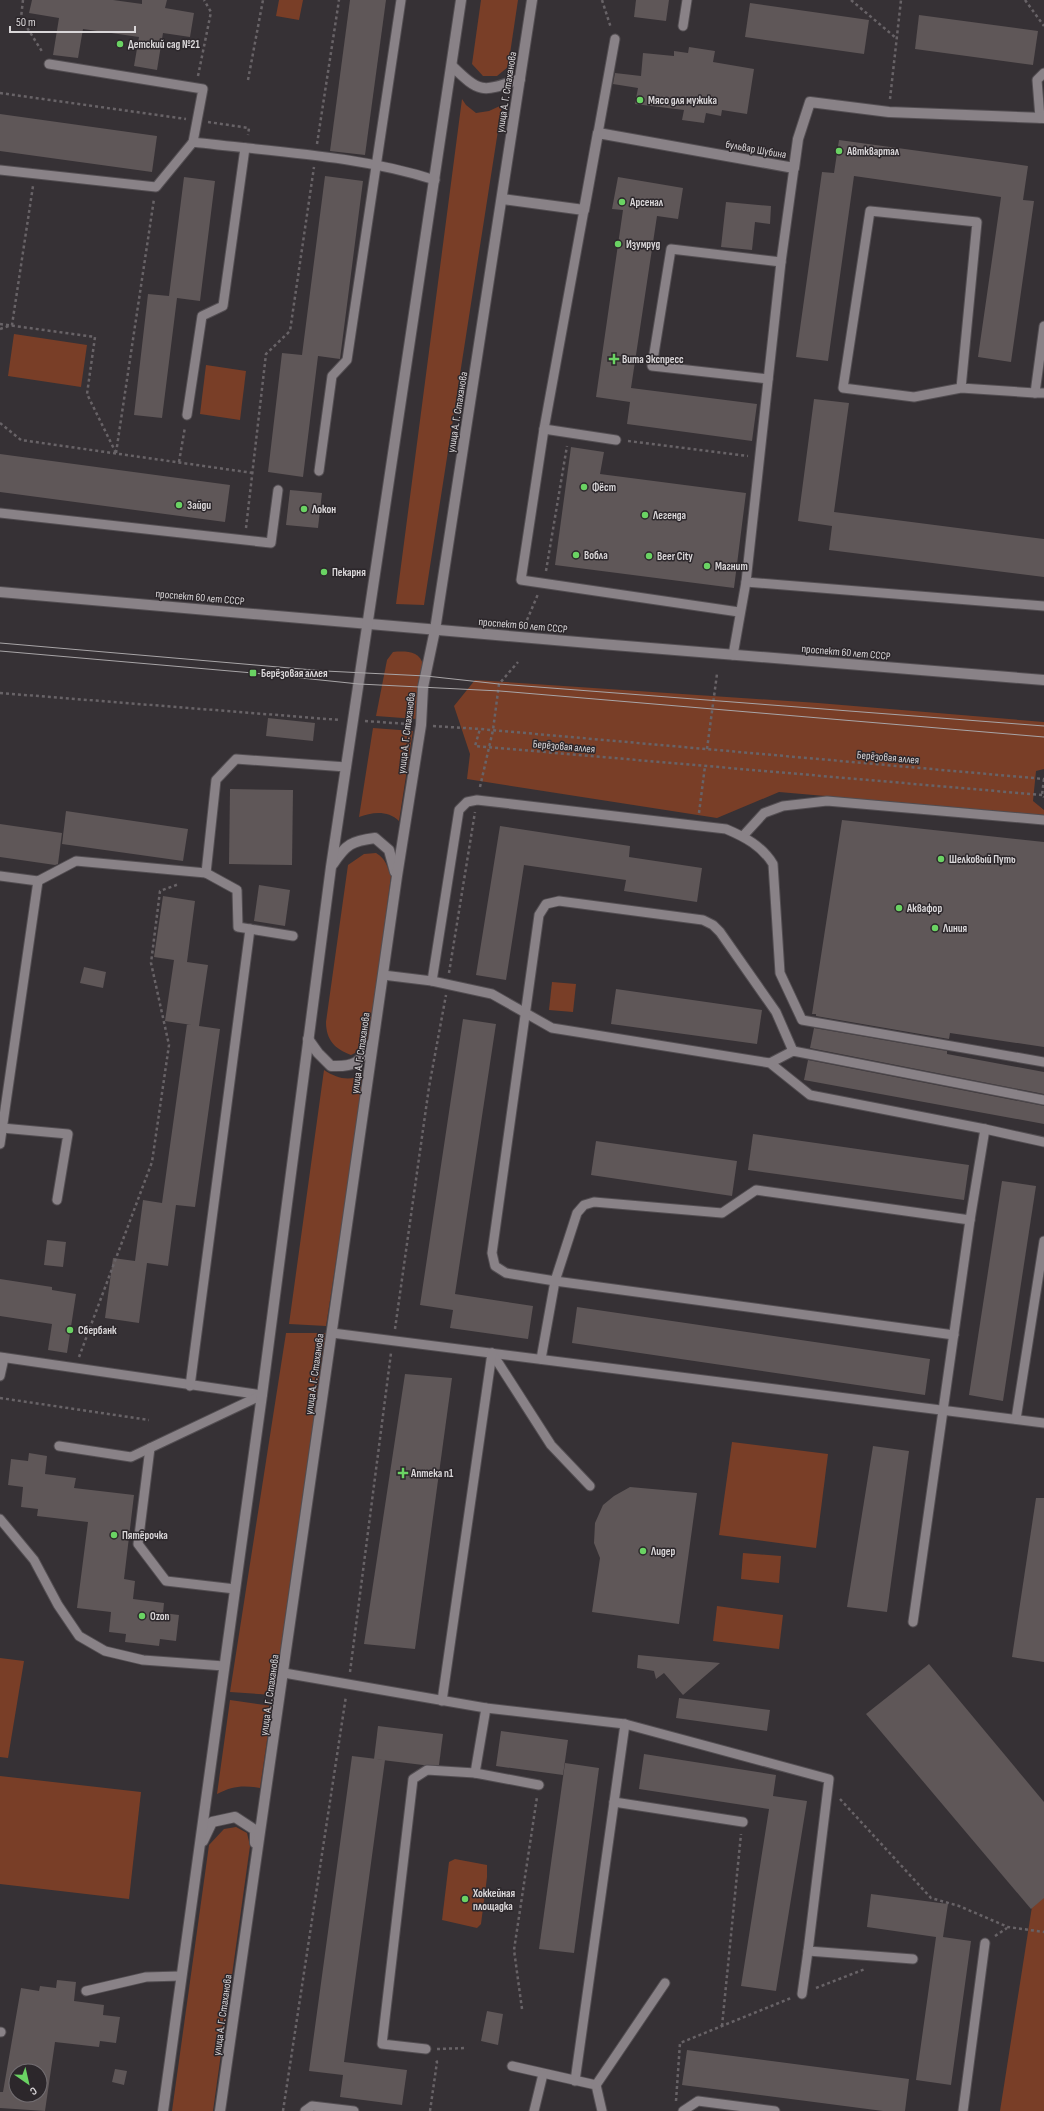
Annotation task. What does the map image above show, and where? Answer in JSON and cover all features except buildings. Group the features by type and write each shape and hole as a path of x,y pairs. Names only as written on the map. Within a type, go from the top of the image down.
{"main road":[{"path":"163,2111 262,1395 331,867 461,0"},
{"name":"улица А. Г. Стаханова","path":"220,2111 284,1674 397,876 421,725 423,687 435,630 532,0"},
{"path":"452,66 471,84 482,88 493,88 520,79"},
{"name":"бульвар Шубина","path":"598,133 794,168 798,139 810,102 889,112 1042,118"},
{"path":"502,199 584,210 598,133"},
{"name":"проспект 60 лет СССР","path":"0,592 435,630 1044,680"},
{"path":"331,867 342,850 354,841 375,838 389,850 397,876"},
{"path":"308,1039 318,1053 331,1066 348,1067 362,1058 375,1039"},
{"path":"199,1850 212,1822 236,1817 254,1830 256,1861"}],"lane":[{"path":"319,471 332,376 347,360 401,0"},
{"path":"683,26 687,0"},
{"path":"598,133 615,39"},
{"path":"0,170 156,186 192,142 203,89 49,64"},
{"path":"1042,118 1037,80 1044,73"},
{"path":"192,142 315,156 408,171 435,180"},
{"path":"187,415 202,316 223,306 245,148"},
{"path":"733,654 739,612 746,582 781,262 794,168"},
{"path":"584,210 544,429 521,580 739,612"},
{"path":"961,388 977,222 870,211 843,388 914,397 961,388 1039,393 1044,326"},
{"path":"768,379 652,366 670,249 781,262"},
{"path":"544,429 616,440"},
{"path":"0,513 271,543 278,490"},
{"path":"746,582 1044,606"},
{"path":"206,873 216,780 236,759 346,767"},
{"path":"432,981 459,810 467,802 477,800 726,829 743,836 768,855 773,864 780,973 802,1020 1044,1062"},
{"path":"743,836 764,813 783,806 827,801 1044,820"},
{"path":"0,876 38,881 76,861 206,873 237,890 238,927 292,936"},
{"path":"0,1144 38,881"},
{"path":"793,1051 776,1012 720,932 713,925 702,920 559,901 546,904 539,915 492,1260 500,1271 555,1281 954,1335"},
{"path":"190,1386 250,929"},
{"path":"383,975 432,981 492,994 552,1028 564,1031 770,1063 810,1095 1044,1142"},
{"path":"770,1063 793,1051 1044,1100"},
{"path":"2,1128 68,1134 57,1200"},
{"path":"913,1622 970,1220 985,1129"},
{"path":"541,1359 555,1281 577,1213 584,1205 589,1203 722,1213 756,1190 970,1220"},
{"path":"1016,1419 1044,1241"},
{"path":"332,1333 1044,1423"},
{"path":"492,1353 551,1445 590,1486"},
{"path":"442,1701 492,1353"},
{"path":"0,1376 2,1357 190,1386 262,1395"},
{"path":"59,1446 131,1457 262,1395"},
{"path":"150,1448 138,1544 166,1581 235,1589"},
{"path":"0,1519 34,1560 58,1605 80,1636 105,1652 143,1660 224,1666"},
{"path":"284,1674 486,1708 626,1724 829,1779 802,1994"},
{"path":"475,1773 486,1708"},
{"path":"575,2081 626,1724"},
{"path":"426,2049 382,2044 413,1779 426,1770 475,1773 539,1785"},
{"path":"614,1802 743,1822"},
{"path":"963,2111 985,1943"},
{"path":"808,1951 913,1959"},
{"path":"86,1991 146,1977 181,1976"},
{"path":"602,2111 596,2085 665,1983"},
{"path":"512,2066 596,2085"},
{"path":"534,2111 543,2074"},
{"path":"683,2111 698,2101 776,2111"},
{"path":"305,2111 312,2106 354,2111"}],"path":[{"path":"23,0 21,18 49,64"},
{"path":"196,88 211,12 204,0"},
{"path":"248,80 263,0"},
{"path":"245,540 266,354 290,331 339,0"},
{"path":"602,0 615,39"},
{"path":"851,0 897,38"},
{"path":"889,112 901,0"},
{"path":"1025,0 1044,26"},
{"path":"0,93 249,128 245,148"},
{"path":"12,325 35,174"},
{"path":"116,454 156,186"},
{"path":"0,324 95,338 87,394 116,454"},
{"path":"0,329 12,325"},
{"path":"179,462 187,415"},
{"path":"0,422 21,440 253,473"},
{"path":"545,577 569,433"},
{"path":"616,440 760,458"},
{"path":"527,620 539,592"},
{"path":"282,2111 348,1685 393,1341 429,1087 448,985 477,800 493,730 499,684 518,662"},
{"path":"707,749 717,674"},
{"path":"0,693 320,719 480,729"},
{"name":"Берёзовая аллея","path":"480,729 1044,779 1043,796 474,746 480,729"},
{"path":"698,821 704,766"},
{"path":"75,1368 152,1162 169,1045 151,963 160,891 206,873"},
{"path":"0,1398 149,1420"},
{"path":"522,2009 514,1950 539,1785"},
{"path":"835,1794 931,1898 959,1906 1008,1927 1044,1932"},
{"path":"722,2026 743,1822"},
{"path":"676,2103 680,2043 872,1966"},
{"path":"426,2049 467,2048"},
{"path":"426,2049 437,2062 430,2111"}],"shaded area":[{"path":"279,0 303,0 299,20 276,16"},
{"path":"481,0 518,0 508,67 497,76 483,76 472,64"},
{"path":"462,99 466,105 476,113 489,111 502,105 424,605 396,604"},
{"path":"14,334 87,345 81,387 8,376"},
{"path":"206,365 246,371 240,420 200,414"},
{"path":"393,652 407,652 416,654 423,665 416,719 376,716 387,660"},
{"path":"475,680 818,703 1044,722 1044,769 1036,771 1033,801 1044,810 1044,815 779,792 717,818 467,779 470,754 454,706"},
{"path":"373,728 413,731 399,821 395,817 380,813 359,817"},
{"path":"376,853 384,860 391,876 370,1036 363,1048 351,1055 340,1050 332,1043 326,1028 326,1022 348,865 364,854"},
{"path":"552,982 576,984 573,1012 549,1010"},
{"path":"324,1070 343,1078 353,1078 365,1075 326,1326 289,1324"},
{"path":"286,1333 326,1333 274,1695 230,1692"},
{"path":"732,1442 828,1454 816,1548 719,1535"},
{"path":"743,1553 781,1556 779,1583 741,1579"},
{"path":"717,1606 783,1615 779,1649 713,1641"},
{"path":"0,1658 24,1661 8,1758 0,1757"},
{"path":"230,1700 272,1706 260,1788 238,1787 228,1789 217,1794"},
{"path":"0,1776 141,1792 129,1899 0,1884"},
{"path":"236,1827 247,1833 250,1846 213,2111 172,2111 209,1845 224,1829"},
{"path":"1044,1830 1044,2111 1000,2111"},
{"name":"Хоккейная площадка","path":"455,1859 487,1865 487,1877 481,1924 477,1928 442,1920 449,1862"}],"tram line":[{"path":"0,643 325,671 426,676 499,684 1044,726"},
{"path":"0,651 253,673 359,684 500,691 1044,737"}],"place":[{"name":"Детский сад №21","path":"120,44"},
{"name":"Мясо для мужика","path":"640,100"},
{"name":"Автквартал","path":"839,151"},
{"name":"Арсенал","path":"622,202"},
{"name":"Изумруд","path":"618,244"},
{"name":"Вита Экспресс","path":"614,359"},
{"name":"Фёст","path":"584,487"},
{"name":"Зайди","path":"179,505"},
{"name":"Локон","path":"304,509"},
{"name":"Легенда","path":"645,515"},
{"name":"Вобла","path":"576,555"},
{"name":"Beer City","path":"649,556"},
{"name":"Магнит","path":"707,566"},
{"name":"Пекарня","path":"324,572"},
{"name":"Берёзовая аллея","path":"253,673"},
{"name":"Шелковый Путь","path":"941,859"},
{"name":"Аквафор","path":"899,908"},
{"name":"Линия","path":"935,928"},
{"name":"Сбербанк","path":"70,1330"},
{"name":"Аптека n1","path":"403,1473"},
{"name":"Пятёрочка","path":"114,1535"},
{"name":"Лидер","path":"643,1551"},
{"name":"Ozon","path":"142,1616"},
{"name":"Хоккейная площадка","path":"465,1899"}]}
